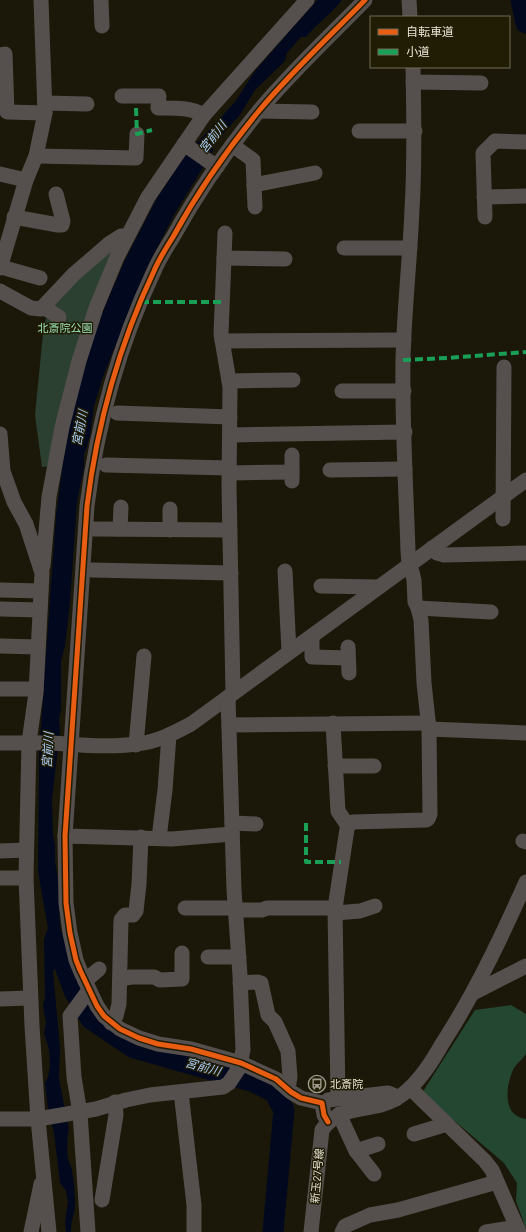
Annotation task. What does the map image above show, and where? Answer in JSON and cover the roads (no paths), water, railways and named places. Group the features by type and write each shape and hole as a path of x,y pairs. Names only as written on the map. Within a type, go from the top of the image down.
{"street":[{"path":"40,278 0,268 14,217 26,180 36,156 45,108 41,0"},
{"path":"101,0 102,26"},
{"path":"49,1232 30,998 26,850 42,573 49,497 62,427 79,361 96,308 117,257 148,197 186,145 204,115 307,0"},
{"path":"365,0 259,111 215,166 154,270 134,317 124,347 106,404 103,439 91,473 87,506 81,680 79,699 68,744 65,836 66,903 76,960 87,988 97,1006 111,1023 128,1033 158,1044 192,1050 276,1079 288,1090 301,1098 311,1099 322,1103 338,1098 388,1093 393,1095 396,1099"},
{"path":"409,0 410,16"},
{"path":"0,55 5,54 7,112 87,104"},
{"path":"338,1098 335,910 345,834 348,826 353,822 426,820 430,814 429,726 424,683 421,620 415,602 412,572 409,565 404,432 404,340 415,131 413,68"},
{"path":"413,82 481,83"},
{"path":"122,96 159,96 158,108 184,108 197,111 204,115"},
{"path":"259,111 312,112"},
{"path":"359,132 415,131"},
{"path":"36,156 136,158 136,134"},
{"path":"485,217 484,153 496,142 526,142"},
{"path":"186,145 215,166"},
{"path":"232,145 253,160 255,207"},
{"path":"254,185 298,171 315,173"},
{"path":"0,174 26,180"},
{"path":"14,217 62,225 56,194"},
{"path":"484,197 526,196"},
{"path":"0,1119 41,1119 96,1110 115,1102 150,1095 223,1087 229,1083 240,1066 243,1050 239,957 235,909 229,726 231,695 230,417 229,381 222,342 221,315 225,233"},
{"path":"0,291 31,308 41,309 74,274 110,243 122,236 127,237"},
{"path":"344,248 410,248"},
{"path":"224,258 285,259"},
{"path":"43,307 59,317"},
{"path":"222,342 404,340"},
{"path":"503,519 504,367"},
{"path":"229,381 293,380"},
{"path":"342,391 404,390"},
{"path":"116,413 230,417"},
{"path":"230,434 404,432"},
{"path":"0,434 3,470 14,502 26,524 42,573"},
{"path":"114,469 173,473 229,470 292,477 292,455"},
{"path":"330,470 406,469"},
{"path":"0,743 68,744 83,746 136,744 169,735 191,724 526,480"},
{"path":"120,529 121,507"},
{"path":"170,509 170,530"},
{"path":"94,529 230,530"},
{"path":"432,548 437,553 444,555 526,553"},
{"path":"92,570 107,564 176,566 231,573"},
{"path":"285,571 289,652"},
{"path":"328,582 378,587"},
{"path":"0,590 41,591"},
{"path":"418,608 491,612"},
{"path":"0,609 40,610"},
{"path":"312,636 312,657 348,652 349,673"},
{"path":"0,646 38,647"},
{"path":"136,744 144,656"},
{"path":"0,689 36,689"},
{"path":"229,726 333,723 429,726 526,733"},
{"path":"333,723 338,811 348,826"},
{"path":"159,838 165,790 169,735"},
{"path":"335,766 374,766"},
{"path":"65,836 172,838 256,824"},
{"path":"111,1023 118,1010 121,920 125,915 133,914 136,911 141,837"},
{"path":"0,850 26,850"},
{"path":"0,878 26,878"},
{"path":"322,1103 324,1115 333,1118 381,1105 396,1099 410,1088 430,1065 457,1022 473,993 526,882"},
{"path":"185,908 262,910 267,908 360,911 375,906"},
{"path":"208,957 239,957"},
{"path":"120,979 131,977 154,977 160,980 182,979 186,960"},
{"path":"473,993 526,966"},
{"path":"88,1232 70,1016 99,969"},
{"path":"240,983 261,983 268,1015 278,1027 288,1051 290,1077 288,1090"},
{"path":"0,999 30,998"},
{"path":"410,1088 485,1161 492,1170 518,1230 486,1232"},
{"path":"181,1092 194,1205 194,1232"},
{"path":"102,1200 116,1115 115,1102"},
{"path":"333,1118 374,1174"},
{"name":"新玉27号線","path":"311,1232 322,1130 333,1118"},
{"path":"414,1134 447,1124"},
{"path":"356,1151 378,1144"},
{"path":"31,1232 38,1194 44,1175"},
{"path":"342,1232 345,1226 370,1215 398,1210 497,1182"}],"water":[{"name":"宮前川","path":"317,0 342,0 306,37 301,37 287,53 285,61 255,90 240,115 213,145 213,151 174,215 144,274 103,377 94,406 90,436 84,455 84,467 77,502 70,602 65,646 61,661 60,730 52,800 53,835 58,879 60,925 69,965 56,967 53,971 60,1048 59,1079 69,1129 68,1160 72,1170 75,1197 75,1209 71,1232 66,1232 65,1222 68,1202 66,1191 60,1183 54,1133 48,1109 45,1083 48,1077 50,1065 49,1050 44,1033 46,1023 43,1005 45,997 44,939 48,928 38,872 39,755 51,584 56,516 63,462 71,420 90,346 105,306 125,260 157,198 183,158 235,102 255,71"}],"waterway":[{"name":"宮前川","path":"521,0 526,23"},
{"name":"宮前川","path":"56,940 74,991 91,1019 134,1048 254,1082 274,1092 284,1110 273,1232"}],"place":[{"name":"北斎院","path":"317,1084"}],"park label":[{"name":"北斎院公園","path":"65,328"}]}
